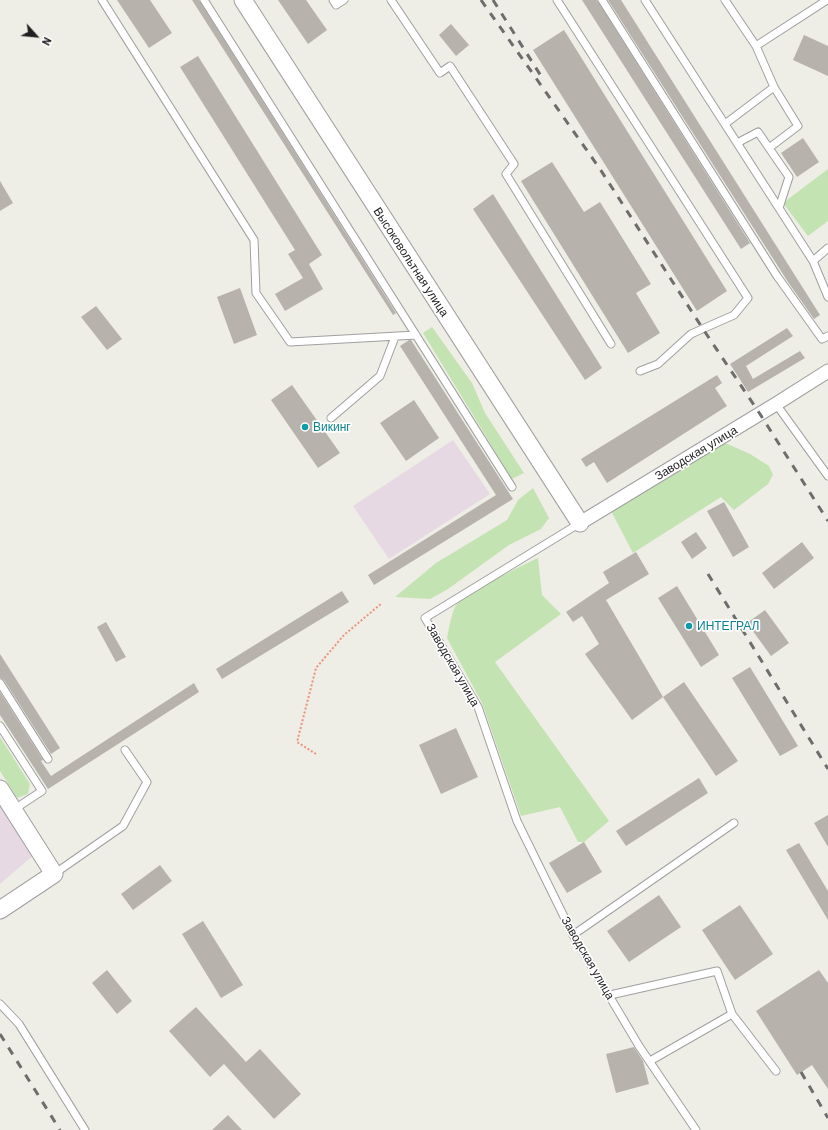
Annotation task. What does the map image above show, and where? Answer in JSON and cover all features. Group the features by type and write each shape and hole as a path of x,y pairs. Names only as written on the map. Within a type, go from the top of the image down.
{"street":[{"name":"Высоковольтная улица","path":"243,0 580,523"},
{"name":"Заводская улица","path":"580,523 828,371"},
{"path":"0,789 54,874 0,910"}],"lane":[{"path":"102,0 254,240 256,293 290,342 416,335"},
{"path":"204,0 512,487"},
{"path":"333,0 336,5 344,0"},
{"path":"391,0 440,72 450,66 514,164 506,174 611,344"},
{"path":"557,0 748,298 734,315 691,334 658,364 640,371"},
{"path":"602,0 777,276 822,339 828,336"},
{"path":"645,0 813,261 828,296"},
{"path":"725,0 756,46 774,87 798,126 769,148"},
{"path":"756,46 827,0"},
{"path":"725,124 774,87"},
{"path":"737,143 758,132 789,177 779,208"},
{"path":"813,261 828,248"},
{"path":"331,418 380,376 395,337"},
{"path":"776,404 828,476"},
{"name":"Заводская улица","path":"580,523 426,618 478,706 517,821 573,935 639,1046 696,1130"},
{"path":"0,683 48,759"},
{"path":"0,726 42,791 13,810"},
{"path":"54,874 123,826 147,782 125,750"},
{"path":"573,935 734,823"},
{"path":"610,995 717,971 732,1014 776,1071"},
{"path":"0,1004 20,1024 85,1130"},
{"path":"650,1061 732,1014"}],"path":[{"path":"316,754 297,742 316,668 344,635 382,603"}],"shaded area":[{"path":"453,440 490,494 389,559 353,506"},
{"path":"0,787 41,849 0,884"}],"green space":[{"path":"828,169 828,221 808,236 783,203"},
{"path":"432,327 472,383 485,413 524,473 512,479 423,333"},
{"path":"723,442 750,454 769,466 773,475 768,484 734,510 721,497 633,553 611,511"},
{"path":"533,488 549,518 541,529 509,545 448,589 430,599 395,597 436,563 507,520 518,500"},
{"path":"538,558 542,595 561,614 495,662 609,821 584,842 578,842 560,807 521,816 482,703 447,638 455,607 459,602 493,581"},
{"path":"0,737 30,784 28,794 17,798 0,771"}],"building":[{"path":"117,0 150,0 172,33 149,48"},
{"path":"192,0 199,0 396,313 393,315"},
{"path":"278,0 306,0 327,30 308,44"},
{"path":"582,0 597,0 750,243 741,249"},
{"path":"608,0 621,0 820,315 814,319 788,282"},
{"path":"451,24 469,45 456,56 439,35"},
{"path":"564,30 727,291 697,311 533,50"},
{"path":"804,35 828,46 828,76 793,60"},
{"path":"198,56 322,255 309,264 323,289 285,311 275,294 303,278 288,254 295,250 180,67"},
{"path":"803,138 819,162 797,177 781,153"},
{"path":"552,162 584,212 600,202 651,284 636,293 660,333 628,353 521,181"},
{"path":"0,181 13,203 0,211"},
{"path":"493,194 602,368 585,380 473,209"},
{"path":"240,288 257,335 234,344 217,297"},
{"path":"96,306 122,339 107,350 81,317"},
{"path":"787,328 793,336 746,366 753,379 800,351 805,358 748,392 730,364"},
{"path":"411,340 513,499 374,585 368,575 496,495 400,346"},
{"path":"717,375 722,383 715,388 727,406 607,483 594,462 586,467 581,459"},
{"name":"Викинг","path":"292,385 340,453 318,468 271,400"},
{"path":"414,400 439,438 406,461 380,423"},
{"path":"724,502 749,547 733,557 707,511"},
{"path":"696,532 707,548 692,559 681,542"},
{"path":"802,542 814,558 774,589 762,573"},
{"path":"636,552 649,574 606,600 663,697 632,720 585,654 599,644 587,624 582,616 573,622 566,612 609,583 603,572"},
{"name":"ИНТЕГРАЛ","path":"677,586 719,655 701,667 658,598"},
{"path":"342,591 349,602 222,679 216,669"},
{"path":"765,610 789,643 771,656 747,623"},
{"path":"106,622 126,657 116,662 97,627"},
{"path":"0,654 60,748 51,754 4,680 0,678"},
{"path":"750,667 798,746 780,756 732,678"},
{"path":"684,682 738,761 716,776 663,697"},
{"path":"194,683 199,692 48,789 0,715 0,692 43,760 41,761 51,776"},
{"path":"456,728 478,777 441,794 419,745"},
{"path":"699,778 708,793 626,846 616,831"},
{"path":"828,815 828,847 814,823"},
{"path":"584,842 602,872 567,893 549,863"},
{"path":"799,843 828,891 828,920 786,850"},
{"path":"160,865 172,881 133,910 121,894"},
{"path":"659,895 681,927 629,962 607,931"},
{"path":"740,905 773,954 735,980 702,930"},
{"path":"203,921 243,985 221,998 182,934"},
{"path":"107,970 132,1001 117,1014 92,983"},
{"path":"819,970 828,983 828,1089 812,1065 797,1075 756,1011"},
{"path":"196,1007 246,1062 260,1049 301,1094 274,1119 224,1064 210,1077 169,1031"},
{"path":"634,1047 643,1061 649,1084 616,1093 606,1054"},
{"path":"228,1115 242,1130 212,1130"}],"railway":[{"path":"481,0 600,169 828,521"},
{"path":"493,0 541,76"},
{"path":"708,574 828,769"},
{"path":"0,1034 60,1130"},
{"path":"801,1072 828,1118"}],"place":[{"name":"Викинг","path":"305,427"},
{"name":"ИНТЕГРАЛ","path":"689,626"}]}
